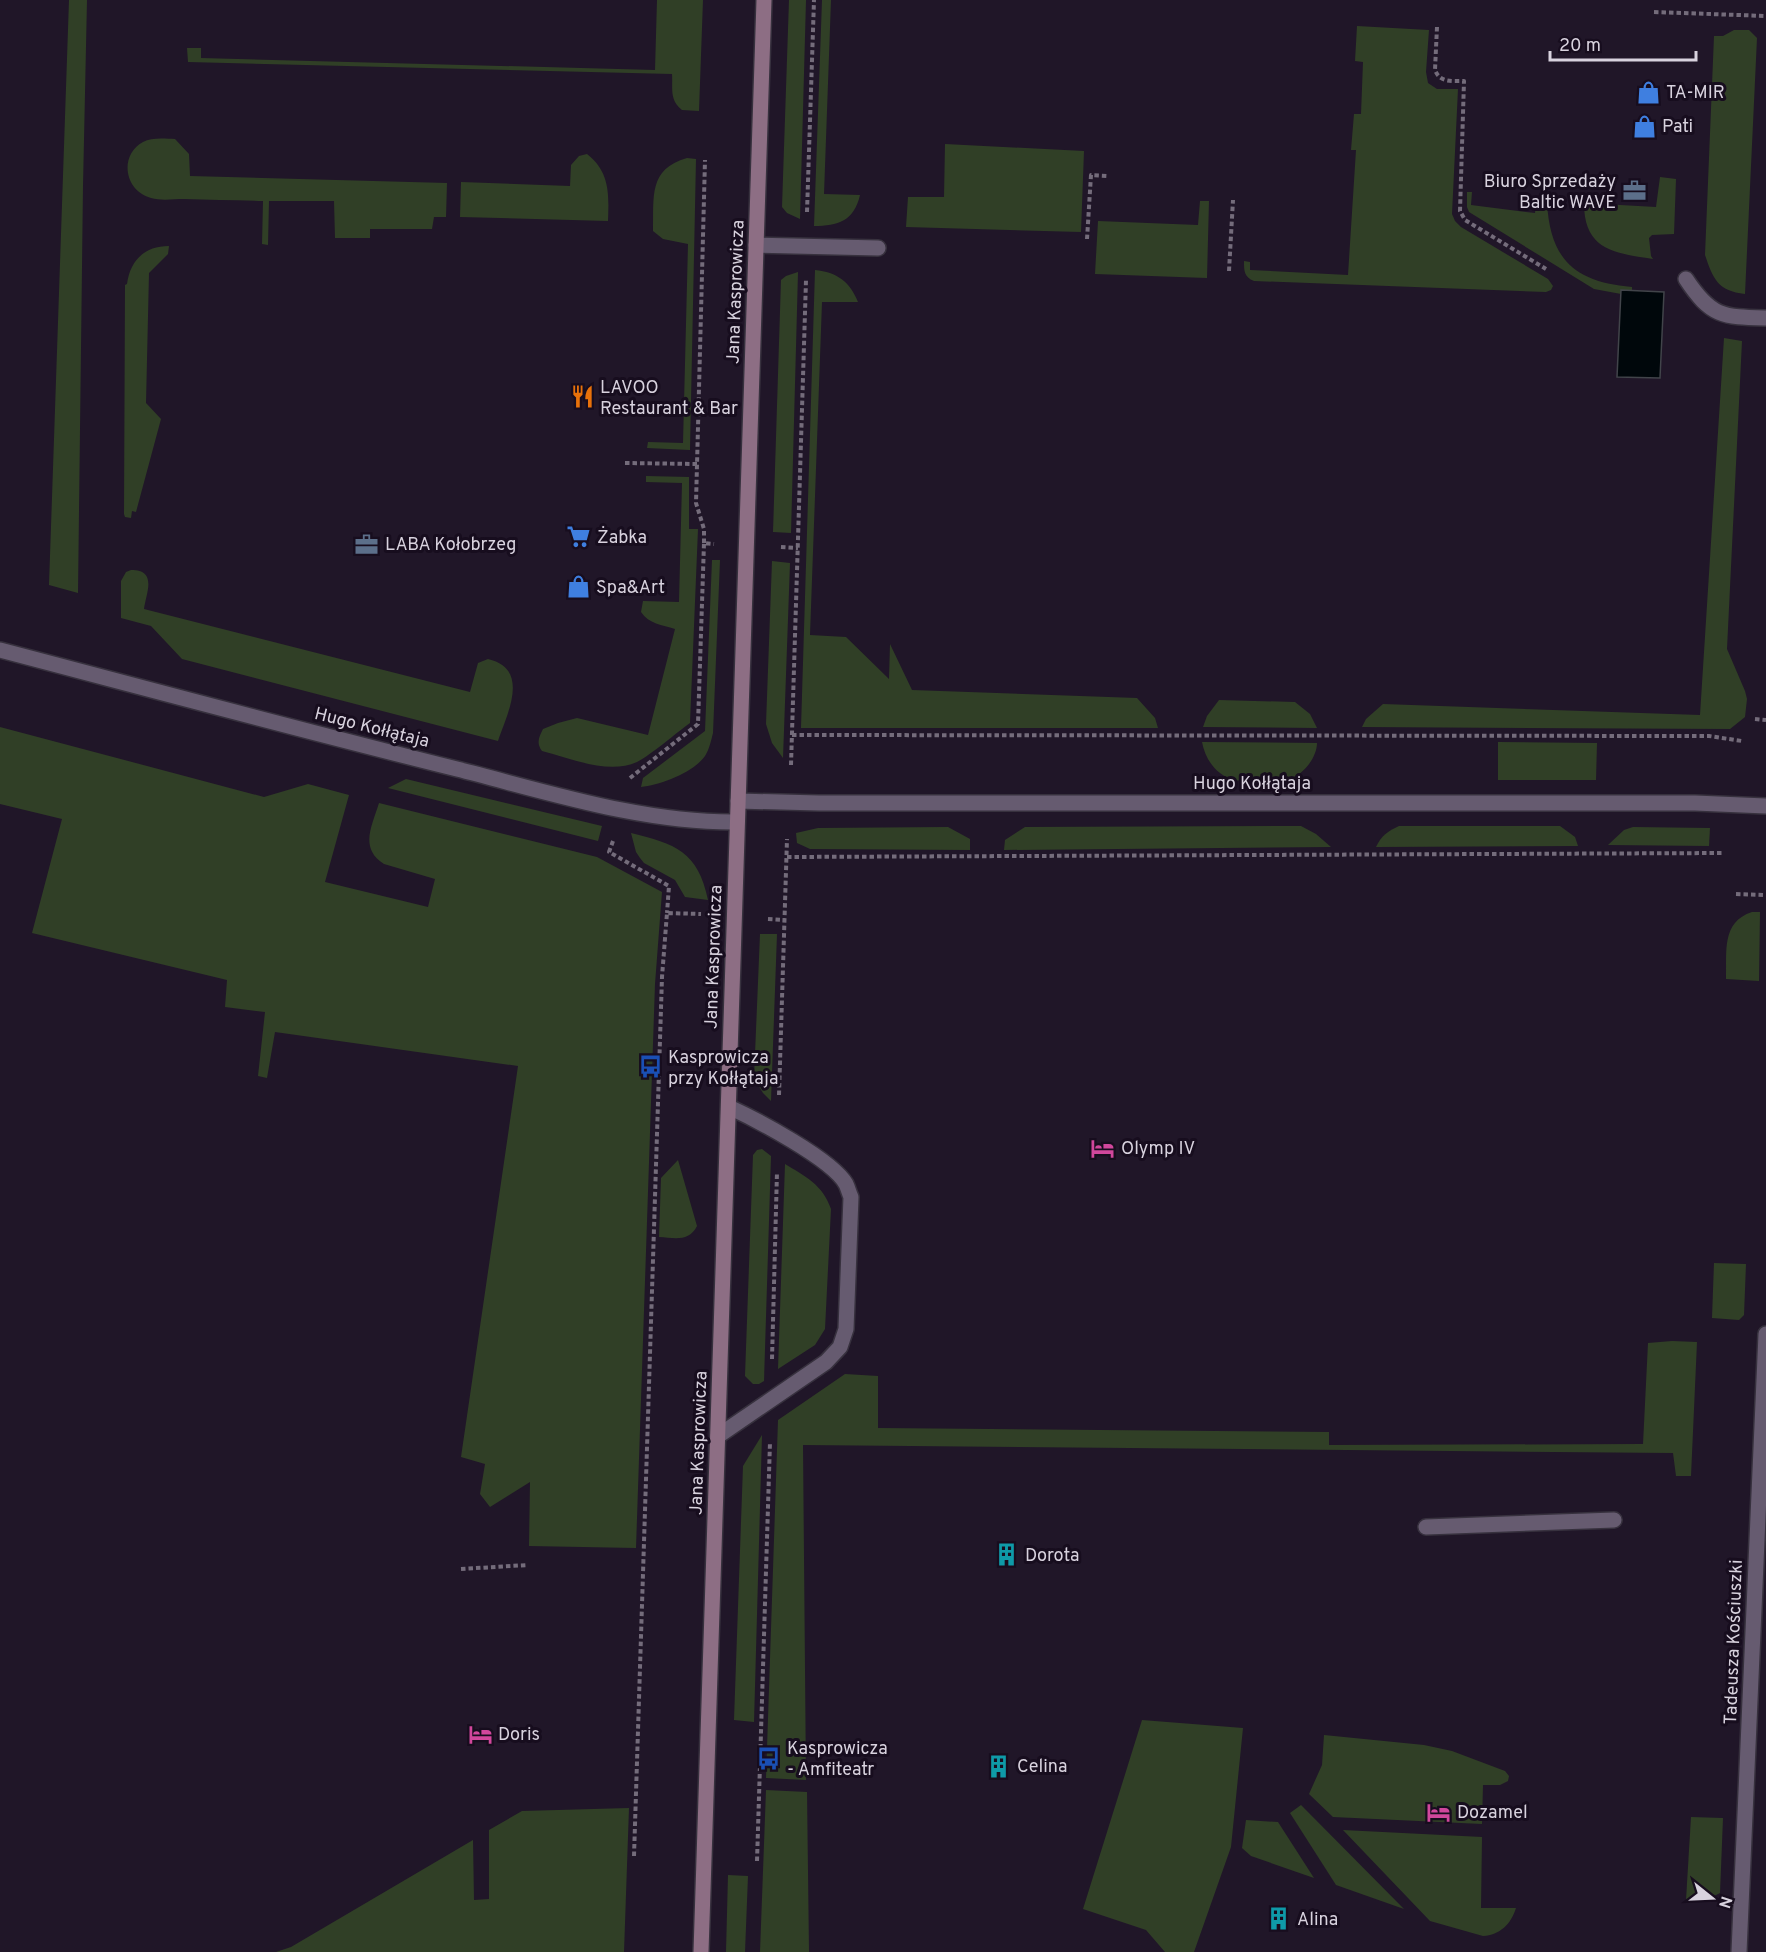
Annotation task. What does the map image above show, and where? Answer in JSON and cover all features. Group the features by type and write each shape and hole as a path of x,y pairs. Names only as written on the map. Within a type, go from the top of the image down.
{"street":[{"name":"Jana Kasprowicza","path":"701,1952 764,0"},
{"path":"756,245 878,248"},
{"path":"1686,279 1699,298 1717,313 1766,318"},
{"name":"Hugo Kołłątaja","path":"0,650 368,747 591,802 664,817 737,822"},
{"name":"Hugo Kołłątaja","path":"738,801 819,803 1684,803 1766,806"},
{"path":"718,1436 826,1362 840,1347 846,1329 851,1197 845,1182 828,1166 778,1132 729,1107"},
{"name":"Tadeusza Kościuszki","path":"1739,1952 1766,1334"},
{"path":"1426,1527 1614,1520"}],"path":[{"path":"807,223 814,0"},
{"path":"1654,12 1766,16"},
{"path":"1437,27 1435,70 1438,76 1443,80 1464,81 1460,211 1465,220 1546,269"},
{"path":"628,786 631,776 698,724 704,529 696,503 705,160"},
{"path":"1087,239 1090,175 1107,176"},
{"path":"1229,271 1233,200"},
{"path":"791,765 807,271"},
{"path":"625,463 697,464"},
{"path":"704,543 720,545"},
{"path":"772,547 798,548"},
{"path":"1755,719 1766,720"},
{"path":"792,735 1709,736 1742,741"},
{"path":"757,1861 787,838"},
{"path":"613,841 609,852 669,886 662,977 634,1856"},
{"path":"787,857 1724,853"},
{"path":"1736,894 1766,895"},
{"path":"667,913 708,915"},
{"path":"760,918 785,920"},
{"path":"461,1569 528,1565"}],"green space":[{"path":"69,0 87,0 78,593 49,585"},
{"path":"657,0 703,0 699,111 682,110 675,102 672,94 672,74 188,62 187,48 201,48 201,58 655,70"},
{"path":"789,0 806,0 800,219 787,213 782,207"},
{"path":"822,0 831,0 824,194 860,195 854,211 844,220 830,225 814,226"},
{"path":"1357,26 1429,30 1426,72 1428,83 1437,89 1458,89 1452,214 1455,221 1461,227 1548,279 1553,286 1551,290 1546,292 1254,281 1246,276 1244,261 1250,262 1250,270 1348,275 1356,150 1351,150 1354,114 1361,114 1363,62 1355,61"},
{"path":"1734,30 1749,30 1757,38 1745,294 1723,287 1714,277 1705,255 1714,36 1723,36"},
{"path":"151,139 175,139 189,154 190,176 447,183 446,217 434,217 432,229 370,229 370,238 335,238 334,201 269,201 268,245 262,244 263,201 159,199 142,194 135,188 130,181 128,164 135,148"},
{"path":"945,144 1084,151 1081,232 906,227 908,197 944,197"},
{"path":"587,154 595,161 604,176 608,193 608,221 460,217 461,182 570,186 571,165 579,156"},
{"path":"687,158 696,159 690,450 647,448 648,442 683,443 688,244 663,239 653,231 653,207 659,177 665,169"},
{"path":"1660,177 1676,179 1674,234 1652,235 1649,238 1653,259 1614,251 1596,240 1589,231 1585,219 1584,203 1656,207"},
{"path":"1467,192 1472,192 1471,205 1535,213 1536,202 1547,202 1549,222 1560,254 1581,273 1596,280 1632,287 1632,296 1594,289 1469,212"},
{"path":"1200,201 1209,201 1207,278 1095,274 1098,221 1198,225"},
{"path":"169,246 168,254 149,273 146,403 161,419 136,512 132,511 131,518 125,517 124,514 125,285 131,268 140,256 152,249"},
{"path":"815,270 830,273 842,279 858,302 822,302 810,635 846,637 889,679 890,644 912,690 1137,698 1155,718 1158,728 801,728"},
{"path":"798,272 791,533 773,532 781,280"},
{"path":"1724,338 1742,341 1727,649 1745,691 1747,699 1745,717 1730,729 1362,727 1366,719 1383,704 1700,715"},
{"path":"646,476 689,477 689,529 698,529 690,723 643,759 626,766 589,764 542,751 539,737 543,729 577,718 648,735 675,629 652,622 641,612 643,601 679,602 682,483 646,482"},
{"path":"712,560 720,560 713,733 710,745 705,756 693,768 666,781 641,787 643,778 705,731"},
{"path":"772,561 790,563 783,758 772,743 766,724"},
{"path":"139,571 148,578 144,609 470,692 478,663 488,659 501,664 509,672 512,694 498,741 182,659 151,626 121,618 121,581 126,572"},
{"path":"1219,700 1295,702 1310,714 1317,728 1203,727 1207,716"},
{"path":"0,727 264,797 308,784 349,795 325,882 428,907 435,879 384,864 376,858 372,851 371,828 379,803 597,857 662,892 655,984 636,1548 529,1546 530,1482 490,1507 480,1494 485,1464 461,1457 518,1066 275,1032 267,1078 258,1076 265,1012 225,1007 227,980 32,933 62,819 0,804"},
{"path":"1202,742 1317,743 1311,761 1298,775 1283,780 1244,781 1228,778 1212,766"},
{"path":"1498,742 1597,743 1596,780 1498,780"},
{"path":"406,779 602,826 598,841 388,788"},
{"path":"1301,826 1316,834 1331,847 1004,850 1005,840 1025,827"},
{"path":"1399,826 1560,826 1575,837 1578,846 1376,847 1385,834"},
{"path":"948,827 970,839 970,850 810,849 797,843 796,833 818,828"},
{"path":"1633,827 1710,828 1709,846 1608,845 1624,830"},
{"path":"631,833 660,841 682,852 698,870 708,900 685,897 675,880 644,863 636,852"},
{"path":"1752,912 1760,912 1759,981 1726,979 1726,949 1730,930 1742,917"},
{"path":"760,934 777,934 771,1101 754,1078"},
{"path":"762,1149 771,1156 764,1381 753,1384 745,1376 753,1155 757,1150"},
{"path":"678,1160 697,1226 686,1237 659,1237 661,1178"},
{"path":"785,1164 818,1187 831,1209 825,1329 815,1345 778,1369"},
{"path":"1714,1263 1746,1264 1744,1315 1739,1320 1712,1318"},
{"path":"1697,1342 1691,1476 1676,1476 1673,1453 803,1445 806,1780 766,1778 778,1420 845,1374 878,1376 878,1428 1329,1432 1329,1445 1643,1444 1648,1343"},
{"path":"762,1435 754,1722 734,1720 743,1466"},
{"path":"1142,1720 1243,1728 1231,1847 1194,1952 1165,1952 1146,1930 1083,1909"},
{"path":"1324,1735 1424,1745 1452,1751 1505,1771 1509,1776 1508,1781 1500,1785 1483,1785 1482,1824 1333,1817 1309,1794 1322,1765"},
{"path":"766,1790 807,1792 809,1952 760,1952"},
{"path":"1301,1805 1404,1909 1336,1885 1290,1813"},
{"path":"629,1808 624,1952 276,1952 291,1947 473,1840 474,1900 489,1899 489,1830 522,1811"},
{"path":"1691,1817 1723,1818 1720,1893 1706,1900 1686,1900"},
{"path":"1246,1820 1278,1822 1314,1878 1251,1856 1242,1848"},
{"path":"1343,1830 1482,1837 1481,1908 1516,1908 1514,1914 1500,1931 1483,1936 1430,1921"},
{"path":"728,1875 748,1876 745,1952 726,1952"}],"shaded area":[{"path":"1621,290 1664,292 1660,378 1617,377"}],"place":[{"name":"TA-MIR","path":"1648,92"},
{"name":"Pati","path":"1644,126"},
{"name":"Biuro Sprzedaży Baltic WAVE","path":"1634,191"},
{"name":"LAVOO Restaurant & Bar","path":"582,397"},
{"name":"Żabka","path":"579,537"},
{"name":"LABA Kołobrzeg","path":"367,544"},
{"name":"Spa&Art","path":"578,587"},
{"name":"Kasprowicza przy Kołłątaja","path":"650,1067"},
{"name":"Olymp IV","path":"1103,1148"},
{"name":"Dorota","path":"1007,1555"},
{"name":"Doris","path":"480,1734"},
{"name":"Kasprowicza - Amfiteatr","path":"769,1758"},
{"name":"Celina","path":"999,1766"},
{"name":"Dozamel","path":"1439,1812"},
{"name":"Alina","path":"1279,1919"}]}
